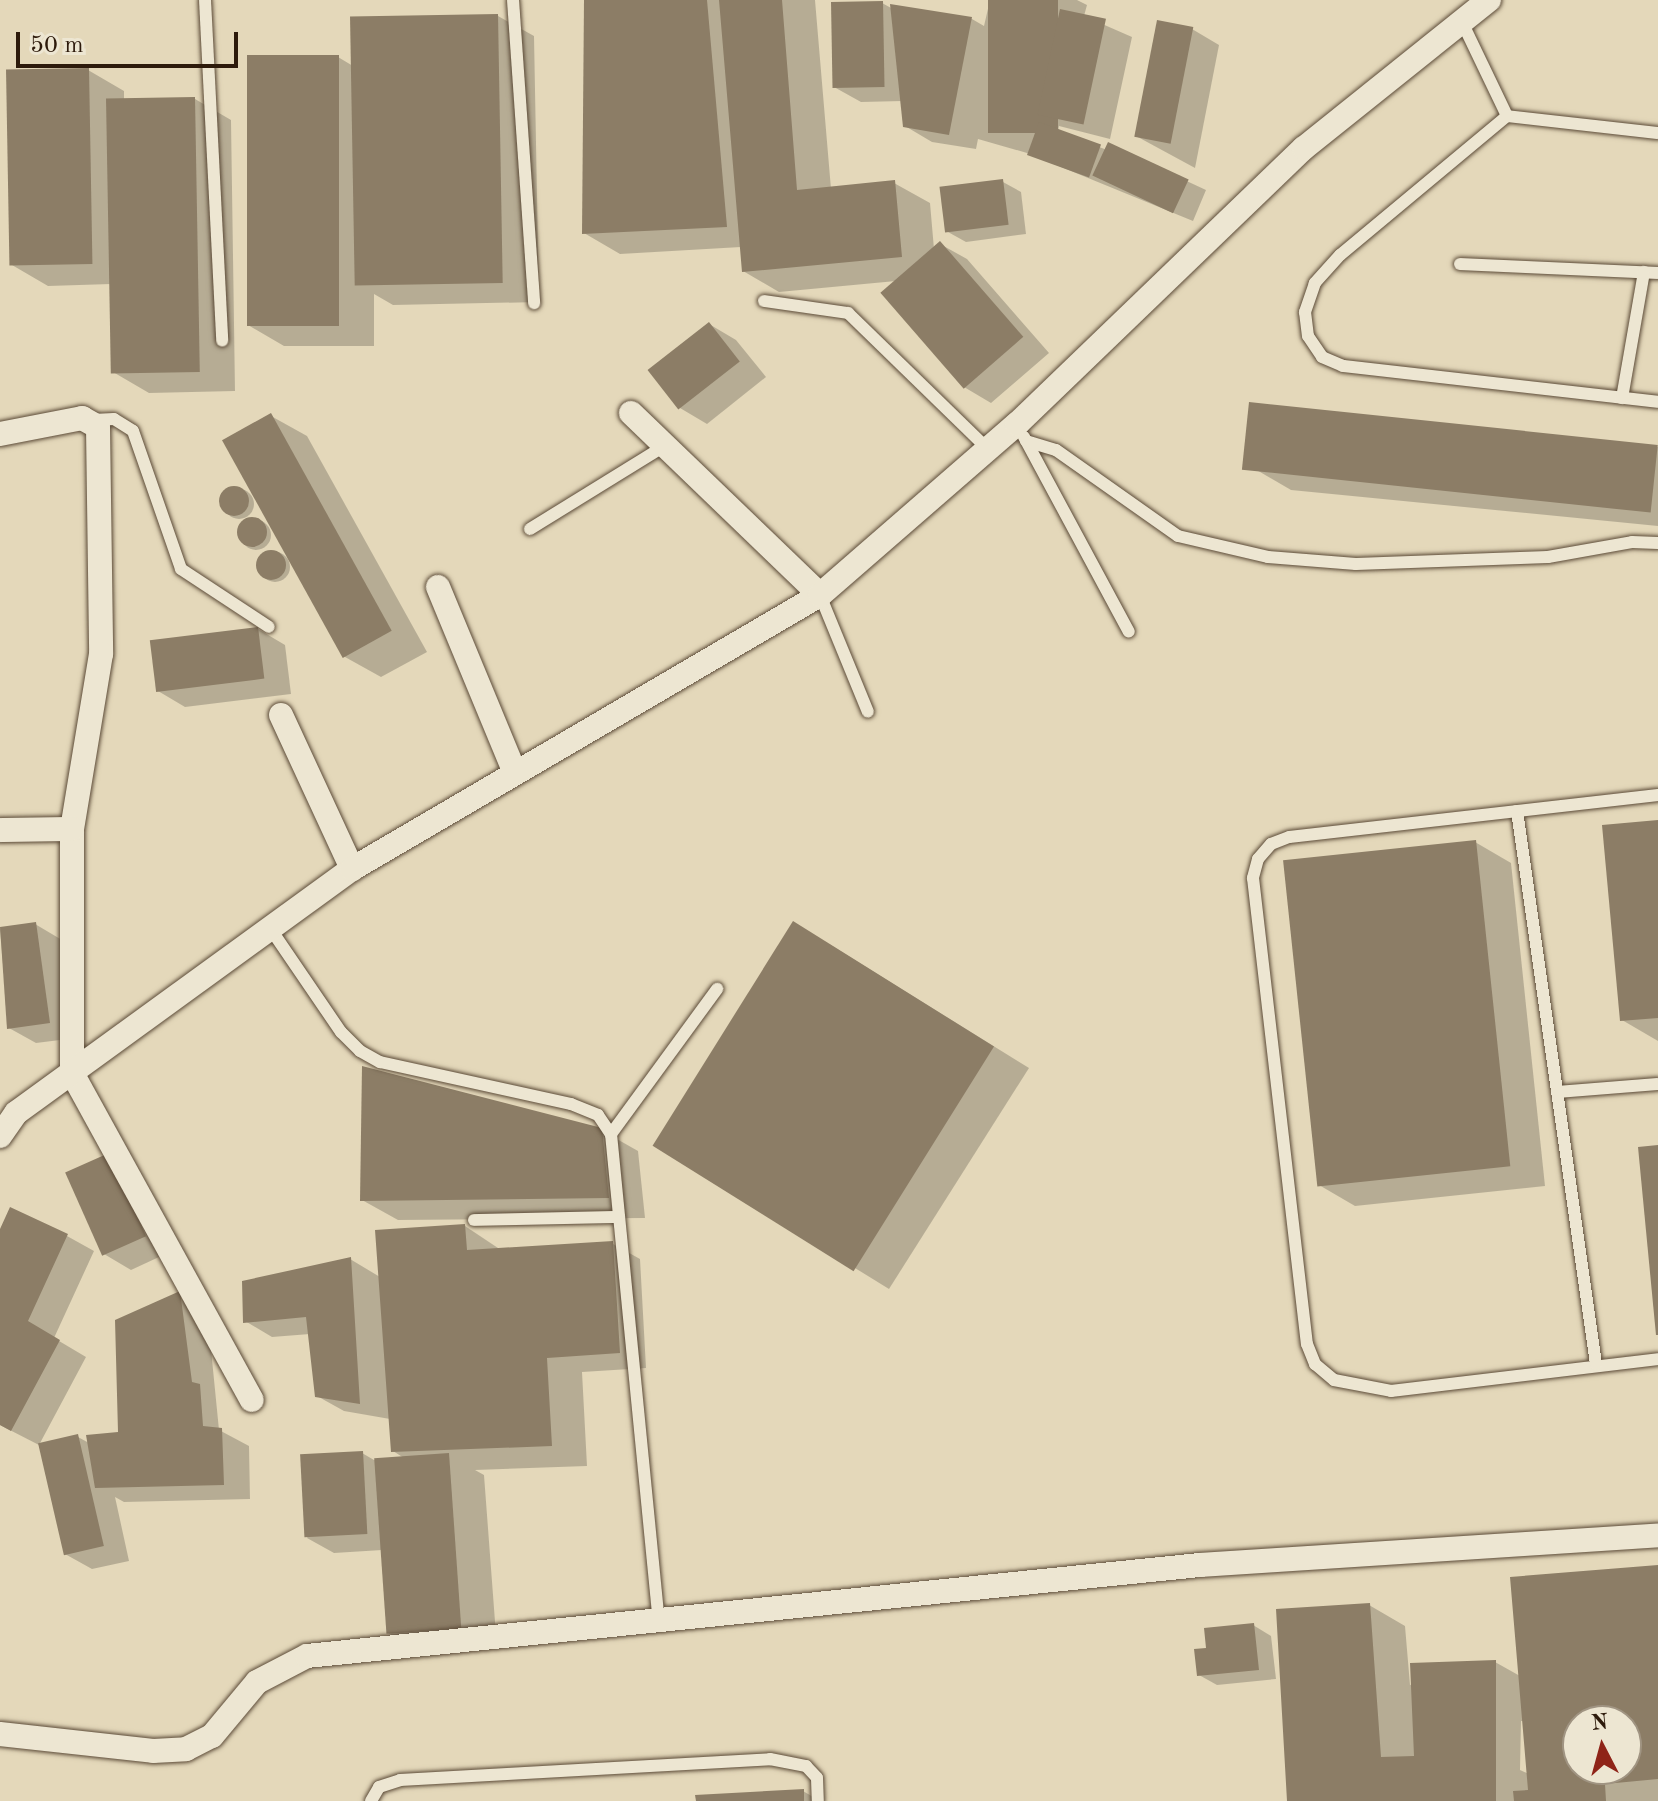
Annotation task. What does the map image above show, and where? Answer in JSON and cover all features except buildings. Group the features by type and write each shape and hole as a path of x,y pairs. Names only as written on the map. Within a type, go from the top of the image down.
{"street":[{"path":"0,1136 8,1110 72,1073 352,869 820,595 987,448 1021,433 1304,148 1463,24 1489,0"},
{"path":"631,413 820,595"},
{"path":"0,434 93,420 100,437 101,654 72,829 72,1073 252,1400"},
{"path":"438,587 515,773"},
{"path":"281,715 352,869"},
{"path":"0,830 72,829"},
{"path":"0,1734 153,1751 186,1749 212,1736 257,1682 307,1656 1200,1565 1658,1535"}],"lane":[{"path":"205,0 222,341"},
{"path":"513,0 534,303"},
{"path":"1463,24 1507,116"},
{"path":"1658,133 1507,116 1340,255 1315,283 1305,312 1308,336 1322,357 1343,366 1658,402"},
{"path":"1460,264 1658,273"},
{"path":"1622,398 1644,272"},
{"path":"764,301 848,313 987,448"},
{"path":"93,420 114,419 133,431 181,569 269,627"},
{"path":"1021,433 1056,450 1178,536 1268,557 1356,564 1533,558 1658,543"},
{"path":"1021,433 1129,632"},
{"path":"530,529 663,447"},
{"path":"820,595 868,712"},
{"path":"1658,795 1289,837 1271,844 1258,859 1253,878 1307,1344 1315,1364 1334,1380 1360,1389 1391,1391 1596,1364 1658,1359"},
{"path":"1517,811 1596,1364"},
{"path":"270,928 341,1032 360,1051 380,1062 571,1104 598,1115 611,1134 659,1620"},
{"path":"611,1134 717,989"},
{"path":"1557,1092 1658,1084"},
{"path":"474,1220 619,1217"},
{"path":"371,1801 379,1787 400,1780 770,1759 806,1766 817,1778 818,1801"}]}
